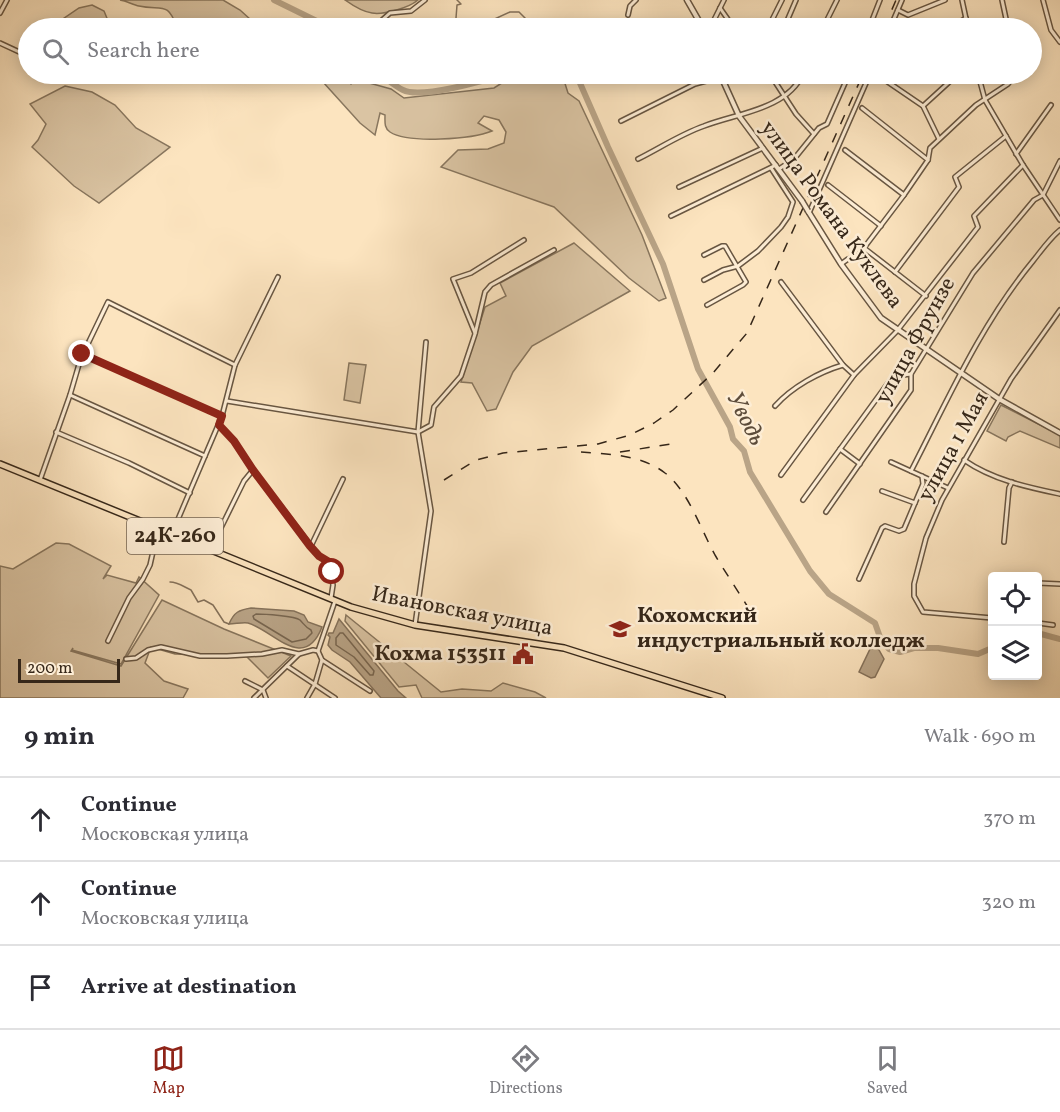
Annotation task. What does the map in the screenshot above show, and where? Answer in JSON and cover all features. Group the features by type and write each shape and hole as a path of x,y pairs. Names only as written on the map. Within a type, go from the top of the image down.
{"main road":[{"name":"Ивановская улица","path":"0,464 333,600 415,625 564,648 722,698"}],"street":[{"path":"0,12 7,0"},
{"path":"385,18 390,13 411,11 425,0"},
{"path":"628,15 630,6 636,0"},
{"path":"687,0 697,18"},
{"path":"715,18 724,0"},
{"path":"773,18 783,0"},
{"path":"788,18 796,0"},
{"path":"829,18 837,0"},
{"path":"873,18 880,0"},
{"path":"894,18 902,0"},
{"path":"898,10 908,15 945,0"},
{"path":"962,0 966,18"},
{"path":"1002,0 1006,18"},
{"path":"1043,0 1050,30 1060,42"},
{"path":"720,8 727,18"},
{"path":"0,44 18,52"},
{"path":"621,122 695,84"},
{"name":"улица Романа Куклева","path":"725,84 739,116 802,201 841,264 874,311 897,331 999,399 1060,433"},
{"path":"776,84 796,114 814,134"},
{"path":"638,159 702,126 739,116 783,97 796,84"},
{"path":"671,216 794,159 819,128 826,124 844,84"},
{"path":"809,212 866,84"},
{"path":"890,84 923,106 939,139"},
{"path":"923,106 947,84"},
{"path":"981,84 985,100 1016,154 1060,220"},
{"path":"841,264 857,257 881,226 928,160 930,148 976,105 1008,84"},
{"path":"1016,154 1051,105"},
{"path":"862,108 928,160"},
{"path":"895,272 959,188 955,177 1006,136"},
{"path":"679,187 763,148"},
{"path":"845,150 904,195"},
{"name":"улица Фрунзе","path":"826,512 911,390 911,374 973,273 1034,200 1043,195 1060,161"},
{"path":"781,475 854,375 897,331 978,227 974,216 1023,165"},
{"path":"704,280 723,270 738,266 758,251 781,227 793,206 791,197 771,168"},
{"path":"828,185 881,226"},
{"path":"911,471 995,310 1060,230"},
{"path":"475,334 453,279 471,273 524,240"},
{"path":"704,255 725,246 746,282 707,305"},
{"path":"864,248 926,296"},
{"path":"227,402 418,432 431,425 435,407 461,376 475,334 485,292 491,285 554,250"},
{"path":"108,641 129,598 150,565 154,547 159,540 171,534 219,425 227,402 235,365 278,277"},
{"path":"781,282 843,365 854,375"},
{"path":"40,480 82,354 108,302 235,365"},
{"name":"улица 1 Мая","path":"988,618 923,612 914,596 914,584 926,538 948,488 999,399 1060,310"},
{"path":"415,625 431,511 418,432 426,342"},
{"path":"82,354 222,416"},
{"path":"775,406 791,390 843,365"},
{"path":"803,500 891,379 895,376 911,374"},
{"path":"70,395 206,456"},
{"path":"219,425 234,441 310,546 331,565 333,600 318,651 322,660 370,691"},
{"path":"56,432 129,463 190,493"},
{"path":"840,449 860,464"},
{"path":"964,460 1018,485 1060,494"},
{"path":"891,462 948,488"},
{"path":"210,550 244,481 253,470"},
{"path":"859,579 882,528 889,526 899,531 904,529 923,484 922,476"},
{"path":"310,546 343,479"},
{"path":"1004,542 1009,488 1012,482"},
{"path":"882,491 915,503"},
{"path":"1042,583 1060,584"},
{"path":"1042,624 1053,625"},
{"path":"126,659 136,658 148,650 161,647 200,656 262,654 282,650 299,654 318,651"},
{"path":"254,698 299,654"},
{"path":"307,698 315,684 322,660"},
{"path":"288,666 335,698"},
{"path":"245,681 263,690 266,698"}],"shaded area":[{"path":"120,0 223,0 249,18 173,18 163,8 139,6"},
{"path":"345,0 418,0 402,8 377,13 361,10"},
{"path":"92,5 104,11 107,18 64,18 79,8"},
{"path":"325,84 373,84 391,89 404,98 494,88 500,84 565,84 568,93 579,101 642,235 666,298 659,301 629,278 554,207 441,167 458,150 488,149 504,143 506,132 499,120 484,116 478,123 492,131 441,139 399,136 388,130 385,115 380,113 375,135 360,123"},
{"path":"65,86 92,92 115,105 136,128 170,147 99,203 74,186 32,147 46,124 30,104"},
{"path":"574,243 630,291 532,346 513,372 496,409 487,411 472,383 461,382 485,307 506,296 500,283"},
{"path":"349,363 366,365 360,403 344,400"},
{"path":"1001,405 1060,435 1060,448 1020,431 1008,437 1006,441 987,431"},
{"path":"56,543 69,544 111,566 103,579 107,575 136,583 139,577 159,595 121,664 72,650 73,648 71,651 121,666 162,600 224,629 291,656 268,678 245,655 175,654 151,647 145,663 164,681 188,689 183,698 0,698 0,566 13,569"},
{"path":"346,615 441,692 462,689 491,691 503,683 535,692 546,698 422,698 416,685 399,687 345,621"}],"water":[{"path":"251,608 294,611 304,615 308,622 322,627 315,640 306,647 297,648 248,623 229,624 237,612"},
{"path":"339,619 406,698 381,698 350,662 332,650 328,645 330,637 328,635 333,633"},
{"path":"872,645 879,650 884,659 875,677 871,678 859,672"}],"waterway":[{"name":"Уводь","path":"274,0 311,18"},
{"path":"456,18 457,5 461,4 457,0"},
{"path":"497,18 510,12 519,12 525,18"},
{"name":"Уводь","path":"394,84 411,92 437,91 471,84"},
{"name":"Уводь","path":"580,84 663,264 698,369 730,427 733,439 744,451 750,472 810,571 829,594 875,623 881,640 889,649 900,652 914,648 938,648 978,654 988,650"},
{"path":"170,582 191,590 198,602 204,600 213,605 224,622 229,624"},
{"name":"Уводь","path":"1042,634 1060,639"}],"railway":[{"path":"888,18 896,0"},
{"path":"444,480 476,460 503,453 598,444 630,435 673,410 713,373 747,333 859,84"},
{"path":"620,452 677,443"},
{"path":"581,452 614,455 646,462 673,480 681,489 715,555 752,614"}],"place":[{"name":"Кохомский индустриальный колледж","path":"620,629"},
{"name":"Кохма 153511","path":"523,654"}],"route":[{"path":"82,354 222,416 219,425 234,441 310,546 319,556 329,562 332,572"}]}
